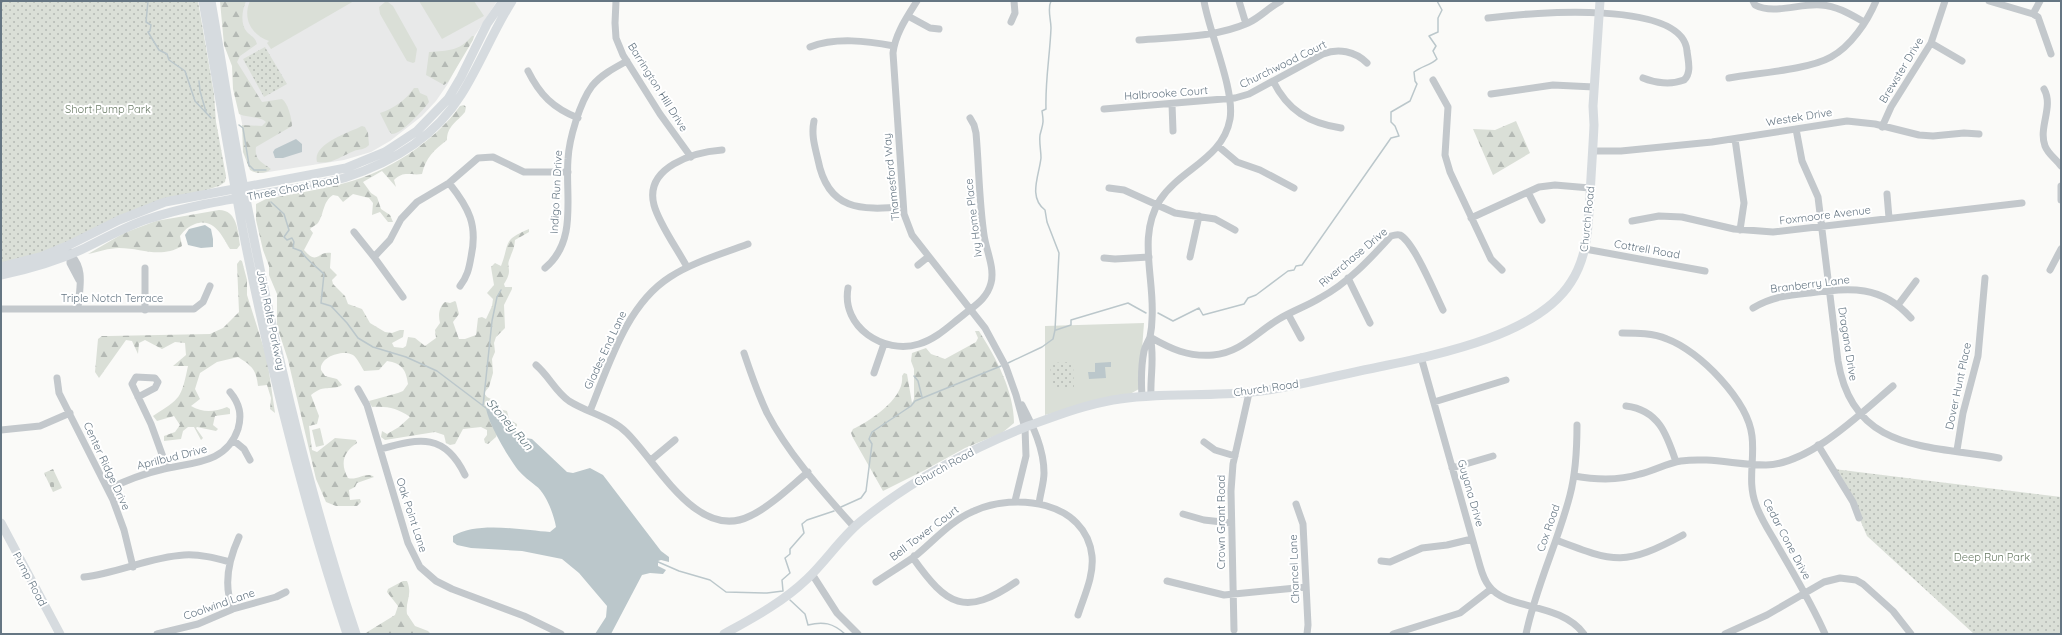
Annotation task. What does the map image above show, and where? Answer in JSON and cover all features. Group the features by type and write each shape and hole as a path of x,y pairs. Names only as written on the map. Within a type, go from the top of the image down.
{"main road":[{"name":"John Rolfe Parkway","path":"202,1 240,188"},
{"name":"John Rolfe Parkway","path":"211,1 258,304 290,438 316,534 347,634"},
{"name":"Three Chopt Road","path":"1,267 69,250 119,220 165,202 346,168 373,158 407,138 427,122 448,99 462,77 487,24 503,1"},
{"name":"Three Chopt Road","path":"1,275 36,266 69,250 119,230 184,208 299,188 356,174 380,164 415,144 440,122 461,96 497,25 512,1"},
{"name":"Church Road","path":"724,634 765,611 812,574 832,549 854,527 898,494 931,473 968,453 1029,426 1086,406 1147,396 1249,393 1282,388 1421,357 1490,338 1539,313 1566,289 1577,272 1585,249 1593,154 1594,87 1599,3"},
{"name":"John Rolfe Parkway","path":"241,198 298,433 333,562 356,634"},
{"name":"Pump Road","path":"1,523 60,634"}],"street":[{"name":"Barrington Hill Drive","path":"616,1 616,38 627,61 660,114 691,157"},
{"name":"Thamesford Way","path":"917,1 894,46 893,64 903,207 910,230 928,257 996,346 1029,426"},
{"path":"1011,22 1014,13 1014,1"},
{"path":"1147,396 1142,364 1144,349 1150,337 1152,318 1148,231 1151,217 1157,205 1170,187 1218,146 1224,136 1230,119 1229,99 1204,1"},
{"path":"1239,1 1246,24"},
{"path":"1139,40 1212,34 1246,24 1281,1"},
{"path":"1753,1 1755,5 1760,8 1767,5 1823,5 1842,10 1864,22"},
{"path":"1729,78 1812,64 1824,60 1846,46 1864,22 1876,1"},
{"name":"Brewster Drive","path":"1882,127 1891,107 1931,43 1945,1"},
{"path":"1989,1 2033,14 2038,18 2051,54"},
{"path":"2033,14 2040,1"},
{"path":"1488,18 1583,4"},
{"path":"908,16 930,28 939,29"},
{"path":"1643,78 1654,82 1676,82 1684,80 1688,76 1687,43 1675,22"},
{"path":"810,47 823,42 870,42 894,46"},
{"path":"1931,43 1962,61"},
{"name":"Churchwood Court","path":"1229,99 1249,94 1323,54 1333,51 1358,56 1367,63"},
{"name":"Indigo Run Drive","path":"545,268 560,250 566,236 569,152 578,118 592,87 601,77 627,61"},
{"path":"528,71 534,84 546,99 562,112 578,118"},
{"path":"1433,80 1448,107 1445,155 1451,176 1491,259 1502,270"},
{"path":"1273,81 1282,98 1297,113 1316,123 1341,128"},
{"path":"1491,94 1553,85 1594,87"},
{"path":"2044,89 2048,101 2044,141 2049,152 2061,166"},
{"name":"Halbrooke Court","path":"1104,109 1229,99"},
{"path":"1172,104 1173,131"},
{"name":"Ivy Home Place","path":"884,344 906,347 926,342 970,310 985,296 991,283 992,275 984,235 976,133 970,118"},
{"path":"814,121 812,134 819,166 824,181 832,192 843,201 863,209 903,207"},
{"name":"Westek Drive","path":"1593,154 1612,154 1621,151 1734,139 1847,121 1925,136 1964,133 1979,134"},
{"name":"Dragana Drive","path":"1796,129 1804,167 1816,190 1840,374 1847,394 1860,414 1878,430 1895,439 1999,458"},
{"path":"1734,139 1744,202 1740,230"},
{"path":"1218,146 1237,162 1260,170 1294,188"},
{"path":"687,267 658,214 653,196 656,182 662,172 672,164 707,151 722,150"},
{"path":"374,257 390,240 409,210 420,200 450,183 475,160 484,156 493,157 524,172 568,172"},
{"path":"450,183 468,210 474,230 474,242 468,271 460,286"},
{"path":"1471,218 1539,187 1556,185 1590,188"},
{"path":"2061,186 2061,200"},
{"path":"1109,188 1124,190 1175,213 1215,219 1235,230"},
{"path":"1528,192 1542,220"},
{"path":"1886,194 1889,218"},
{"name":"Foxmoore Avenue","path":"1632,221 1660,216 1682,217 1740,230 1773,232 2022,203"},
{"path":"1190,257 1199,216"},
{"path":"354,232 403,297"},
{"name":"Riverchase Drive","path":"1150,337 1170,349 1186,354 1220,354 1238,348 1288,314 1321,298 1375,255 1391,236 1399,235 1414,252 1443,310"},
{"name":"Glades End Lane","path":"590,411 634,313 660,284 687,267 748,244"},
{"name":"Cottrell Road","path":"1585,249 1705,271"},
{"path":"2050,270 2061,249"},
{"path":"69,250 70,263 79,280 78,309"},
{"path":"918,265 928,257"},
{"path":"1104,258 1115,259 1149,257"},
{"path":"145,268 145,310"},
{"path":"1348,278 1370,323"},
{"name":"Dover Hunt Place","path":"1957,450 1963,413 1978,356 1985,278"},
{"path":"1898,305 1916,281"},
{"name":"Triple Notch Terrace","path":"1,309 194,309 203,302 210,286"},
{"path":"848,288 847,305 852,319 868,336 884,344 874,374"},
{"name":"Branberry Lane","path":"1753,308 1764,301 1779,297 1829,290 1853,289 1866,290 1884,297 1898,305 1911,318"},
{"path":"1288,314 1301,338"},
{"name":"Cedar Cone Drive","path":"1622,333 1650,334 1678,343 1694,355 1727,387 1739,401 1749,422 1753,446 1751,486 1756,507 1805,593 1825,634"},
{"path":"744,353 768,414 788,446 854,527"},
{"name":"Guyana Drive","path":"1421,357 1472,539 1484,578 1491,589"},
{"path":"536,366 547,376 559,392 572,402 613,422 624,430 692,507 710,518 722,521 734,521 750,516 808,472"},
{"name":"Center Ridge Drive","path":"57,378 58,389 108,489 120,519 133,567"},
{"path":"1434,402 1506,380"},
{"path":"1574,476 1601,479 1625,478 1676,462 1699,460 1765,465 1784,463 1832,436 1893,386"},
{"name":"Oak Point Lane","path":"358,389 367,405 410,550 427,574 452,589 524,616 561,634"},
{"name":"Aprilbud Drive","path":"108,489 137,476 167,468 209,460 221,453 233,440 239,425 240,415 238,404 230,392"},
{"name":"Crown Grant Road","path":"1234,630 1231,492 1235,456 1249,393"},
{"path":"138,397 151,424 167,468"},
{"path":"1626,406 1642,409 1657,422 1669,441 1676,462"},
{"path":"1,430 40,426 70,413"},
{"name":"Cox Road","path":"1526,634 1533,606 1566,509 1574,476 1578,425"},
{"path":"1014,501 1026,456 1029,426"},
{"path":"1029,426 1040,449 1044,474 1039,504"},
{"path":"233,440 244,449 250,460"},
{"path":"651,460 675,440"},
{"path":"381,449 411,441 434,443 445,448 455,456 465,475"},
{"path":"1204,442 1215,450 1235,456"},
{"path":"1818,445 1853,502 1859,518"},
{"path":"1452,468 1493,456"},
{"name":"Bell Tower Court","path":"876,582 914,556 961,517 986,506 1014,501 1039,504 1067,516 1079,526 1088,541 1092,557 1091,572 1078,615"},
{"name":"Chancel Lane","path":"1296,504 1303,524 1308,625 1307,634"},
{"path":"1183,514 1204,520 1231,523"},
{"path":"1556,540 1599,556 1620,558 1648,553 1683,535"},
{"path":"233,609 228,593 230,562 239,537"},
{"path":"1381,562 1390,562 1422,548 1452,544 1472,539"},
{"path":"84,577 133,567 165,558 185,555 204,556 230,562"},
{"path":"914,556 913,558 930,583 940,591 959,601 970,603 984,600 999,594 1016,582"},
{"path":"812,574 836,613 858,634"},
{"path":"1725,634 1767,614 1832,579 1840,578 1856,580 1863,584 1893,610 1911,634"},
{"path":"1167,581 1218,594 1306,587"},
{"path":"1393,634 1456,615 1470,607 1491,589 1508,599 1568,618 1584,634"},
{"name":"Coolwind Lane","path":"157,634 198,624 233,609 286,592"}],"shaded area":[{"path":"229,1 497,1 465,51 447,85 436,101 422,116 390,141 371,152 344,160 262,173 251,167 237,99"}],"green space":[{"name":"Short Pump Park","path":"1,1 198,1 214,94 216,122 226,176 225,182 219,186 147,210 75,238 30,258 1,267"},
{"path":"220,1 246,1 243,9 243,25 257,44 240,56 237,62 262,102 282,99 288,107 292,126 256,147 257,158 271,169 264,173 250,170 243,152 242,125 262,126 266,122 239,114 233,89 232,66 224,45"},
{"path":"250,1 354,1 271,49 267,43 269,41 258,35 250,26 247,14"},
{"path":"419,1 474,1 484,16 442,39"},
{"path":"385,2 388,2 393,6 417,49 415,62 413,63 407,61 380,14 379,7"},
{"path":"474,36 473,40 448,82 444,85 426,75 429,52 458,48"},
{"path":"265,47 287,84 264,97 243,59"},
{"path":"414,88 418,88 420,93 427,96 429,102 407,126 392,134 380,113 399,103 408,96"},
{"path":"464,105 466,107 465,112 453,124 447,135 447,140 428,158 422,174 401,175 394,180 396,187 382,171 363,182 371,193 377,197 381,209 390,215 393,222 388,222 380,212 372,215 373,203 369,198 353,194 343,202 338,196 333,195 325,204 318,223 310,229 313,233 304,250 312,257 318,257 326,253 331,253 330,268 337,275 332,280 333,284 345,296 348,304 362,309 370,323 385,332 392,333 404,330 403,337 392,343 394,347 403,348 406,346 408,337 415,338 425,346 436,338 435,330 440,323 439,317 441,306 445,302 456,302 459,314 453,322 459,339 465,339 476,335 478,318 482,317 486,319 492,306 493,299 487,293 494,285 491,267 495,263 501,266 508,243 511,239 529,229 529,232 515,240 514,248 508,264 509,272 504,284 505,287 512,287 512,289 504,305 505,328 496,337 494,343 495,352 492,359 493,373 489,387 484,393 487,397 493,400 496,408 507,411 509,419 517,424 517,430 498,431 496,437 488,444 485,443 484,439 487,435 487,430 481,427 463,429 455,444 450,445 446,443 444,435 435,432 385,440 381,437 382,431 387,434 399,427 410,417 392,408 372,407 369,401 403,391 408,384 404,371 400,365 387,361 379,370 364,371 353,355 349,353 332,355 321,365 321,370 325,376 337,379 342,385 334,388 320,389 311,395 319,416 317,424 309,426 312,450 317,452 335,438 356,440 357,443 349,450 344,459 344,468 348,478 351,479 365,475 371,475 374,477 357,483 355,487 349,490 350,500 360,499 361,502 357,506 336,506 326,502 316,479 288,360 277,326 277,294 269,275 269,266 263,250 256,220 256,204 266,199 345,183 377,171 409,154 424,143 437,132 460,106"},
{"path":"1516,121 1530,153 1493,175 1473,129 1495,130"},
{"path":"362,126 365,127 368,133 369,145 367,147 354,151 336,160 322,163 317,162 317,156 325,145 332,140"},
{"path":"219,210 230,214 236,222 240,245 237,249 230,249 224,238 212,225 201,222 185,230 180,236 182,246 174,250 166,252 151,252 127,248 115,248 88,254 124,233 156,221"},
{"path":"240,260 242,261 247,280 247,295 267,358 275,413 270,409 271,398 267,385 258,386 256,376 252,368 247,363 238,357 217,362 200,373 195,389 200,399 191,406 204,411 218,410 227,407 230,409 230,414 215,416 213,425 218,429 216,431 197,427 196,428 203,438 201,440 194,427 188,427 183,431 181,439 164,441 164,436 175,432 180,425 174,416 157,421 153,416 175,401 181,392 188,366 173,366 186,355 185,343 175,342 162,349 145,340 139,343 138,354 132,341 126,340 99,378 95,372 98,339 102,336 210,334 223,328 239,312 237,264"},
{"path":"1144,323 1139,389 1130,394 1045,415 1045,326"},
{"path":"975,331 979,331 992,352 1003,375 1011,399 1014,423 1002,433 965,448 883,491 853,438 851,433 853,429 877,415 885,408 898,392 904,373 907,374 912,403 914,399 914,369 911,361 912,353 926,348 931,354 945,359 976,342 978,338"},
{"path":"1073,362 1074,387 1052,388 1050,363"},
{"path":"320,428 324,445 316,447 312,430"},
{"path":"53,469 62,488 53,492 44,473"},
{"name":"Deep Run Park","path":"1834,469 2061,497 2061,634 1974,634 1867,536 1845,485"},
{"path":"403,581 407,581 409,586 407,614 415,626 428,631 431,634 364,634 395,615 398,606 387,592 388,589"}],"water":[{"path":"296,139 302,144 302,152 283,158 275,158 273,152 275,149"},
{"path":"205,225 211,229 213,247 201,248 188,245 185,235 189,229"},
{"path":"1111,362 1111,367 1105,367 1106,378 1089,379 1088,372 1095,372 1095,363"},
{"path":"486,408 506,419 520,437 532,439 567,472 573,473 590,468 603,475 661,551 669,557 669,562 661,560 658,561 658,566 666,570 663,574 650,573 642,575 611,634 595,634 606,617 607,606 579,573 562,559 522,551 471,548 457,545 453,542 453,536 463,531 474,529 513,528 550,532 556,527 546,499 540,489 518,470 504,449 490,422"}],"waterway":[{"name":"Stoney Run","path":"148,1 146,22 151,25 150,31 148,32 159,50 167,54 169,60 185,71 195,101 211,118"},
{"path":"1008,363 1042,347 1053,339 1055,330 1059,253 1047,222 1045,210 1040,205 1036,193 1041,158 1040,135 1043,123 1042,111 1046,109 1046,88 1051,28 1049,7 1051,1"},
{"path":"1158,313 1173,321 1199,308 1203,315 1244,304 1248,298 1256,295 1288,271 1294,270 1296,266 1302,265 1391,138 1399,136 1395,126 1391,122 1391,112 1410,101 1417,84 1415,81 1414,72 1437,59 1433,51 1436,46 1429,36 1438,32 1438,18 1442,10 1437,1"},
{"path":"199,81 200,91 206,112"},
{"name":"Stoney Run","path":"239,125 243,128 249,165 254,170 266,170"},
{"name":"Stoney Run","path":"271,202 284,214 289,230 284,237 287,240 292,238 294,242 293,248 301,251 303,255 324,274 321,303 331,306 347,323 358,338 373,347 406,357 437,371 486,408"},
{"path":"483,406 492,321 497,297 501,290"},
{"path":"1056,330 1071,325 1071,320 1128,303 1146,313"},
{"path":"841,507 861,498 866,491 872,444 869,439 872,432 911,406 915,401 1001,366"},
{"path":"914,376 918,381 922,397"},
{"name":"Stoney Run","path":"656,561 679,571 710,580 726,592 767,593 783,591 782,580 790,573 785,558 790,554 790,549 804,533 802,524 807,520 834,511"},
{"name":"Stoney Run","path":"790,600 805,614 808,625 818,623 828,624 836,627 845,634"}]}
